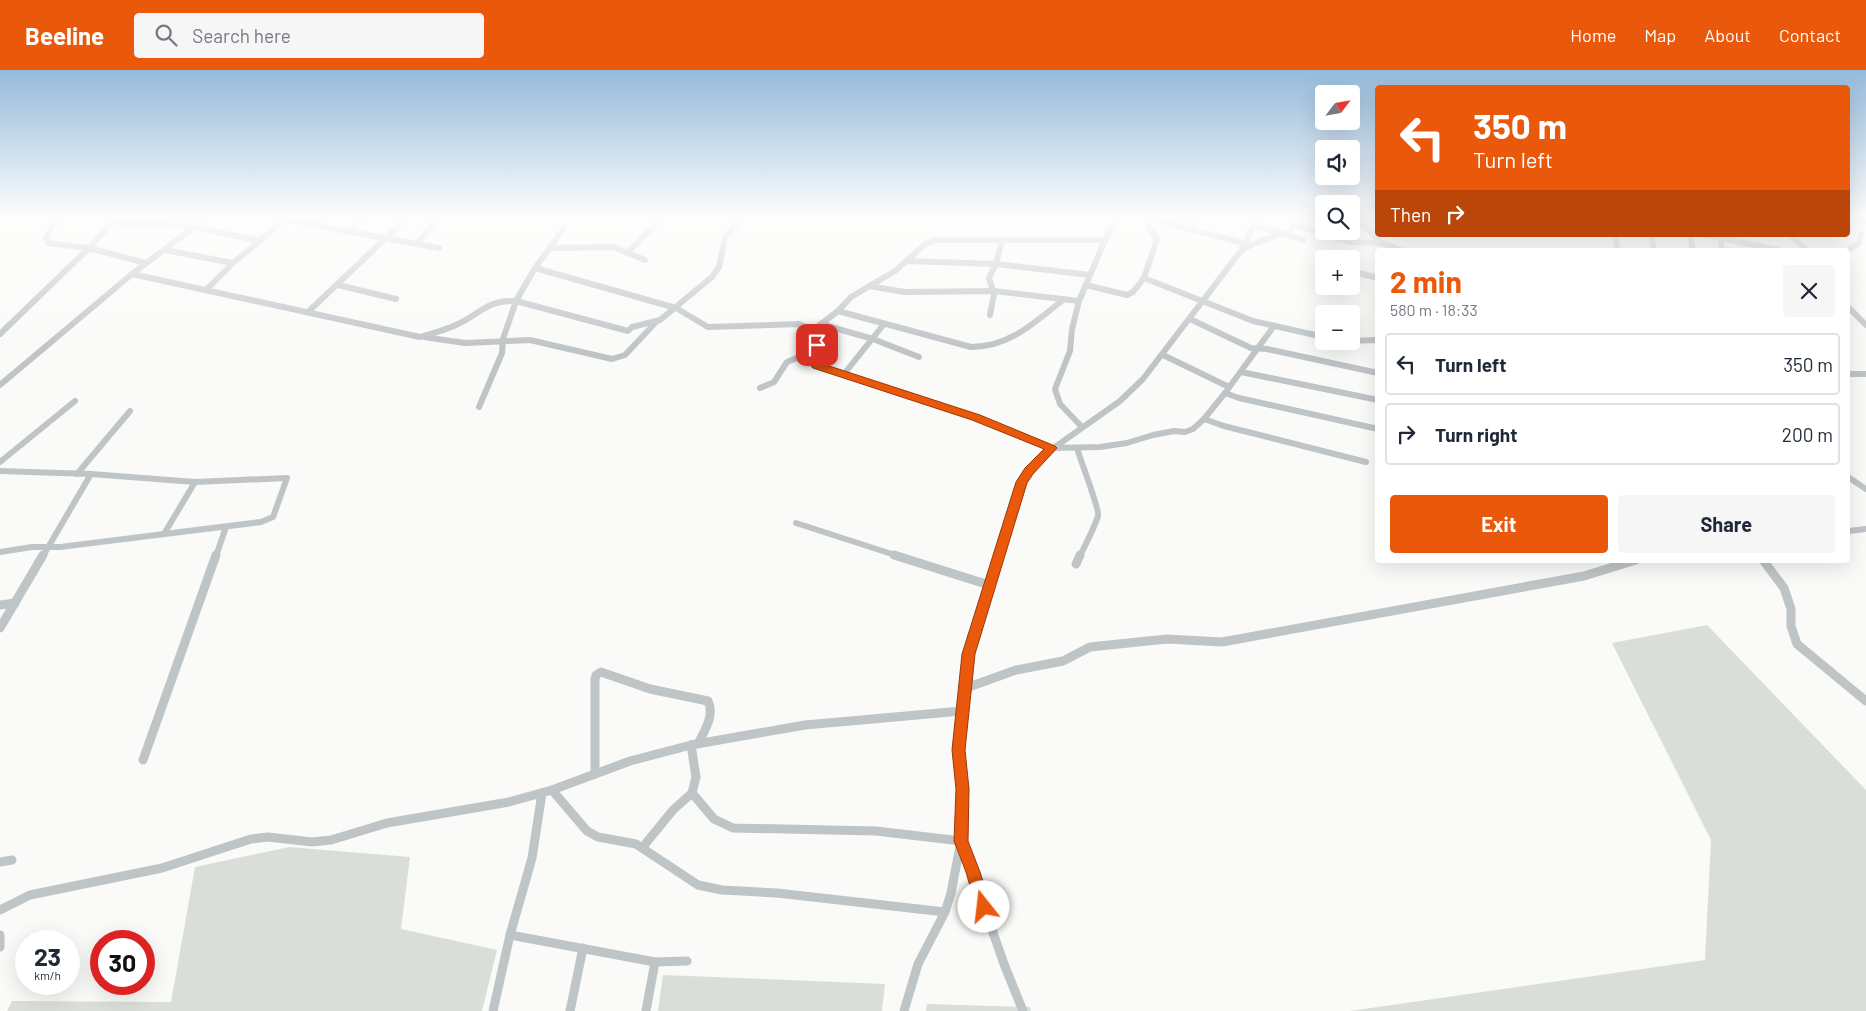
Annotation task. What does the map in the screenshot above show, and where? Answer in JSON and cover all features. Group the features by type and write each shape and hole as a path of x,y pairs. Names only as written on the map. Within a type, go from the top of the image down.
{"street":[{"path":"0,334 76,261"},
{"path":"138,261 146,263"},
{"path":"0,385 149,261"},
{"path":"222,261 233,263"},
{"path":"207,289 235,261"},
{"path":"309,311 363,261"},
{"path":"479,407 502,353 503,339 516,301 540,261"},
{"path":"132,274 450,343 480,343 503,339 530,340 616,359 625,355 656,322 676,308 712,277 719,267 720,261"},
{"path":"812,331 838,311 846,301 907,261 996,264 1090,275"},
{"path":"990,315 994,291 989,278 997,261"},
{"path":"1082,426 1059,402 1054,393 1070,351 1072,329 1079,301 1096,261"},
{"path":"1086,286 1127,295 1133,292 1144,278 1150,261"},
{"path":"904,1011 918,964 945,912 961,841 962,789 959,750 970,643 1010,527 1022,482 1035,464 1052,448 1119,402 1140,383 1233,261"},
{"path":"535,268 676,308 708,327 799,324 812,331 818,342 810,360"},
{"path":"1360,273 1375,277"},
{"path":"1144,278 1253,321 1315,335"},
{"path":"338,285 396,299"},
{"path":"869,286 905,292 994,291 1079,301"},
{"path":"838,311 971,346 993,347 1038,322 1064,299"},
{"path":"420,336 460,324 480,313 486,305 502,300 516,301 628,331 632,326 656,322"},
{"path":"1850,309 1866,325"},
{"path":"1190,319 1250,348 1267,348 1375,372"},
{"path":"822,324 873,339 919,357"},
{"path":"844,374 884,324"},
{"path":"760,388 774,382 790,360 799,357 810,360 821,367 976,418 1052,448 1128,444 1153,434 1174,431 1185,432 1193,429 1204,419 1227,390 1274,326"},
{"path":"1360,341 1375,340"},
{"path":"1163,355 1239,398 1375,427"},
{"path":"1241,372 1375,399"},
{"path":"1850,374 1866,374"},
{"path":"0,462 75,401"},
{"path":"76,474 130,411"},
{"path":"1204,419 1224,426 1366,462"},
{"path":"1076,564 1099,514 1097,503 1089,487 1077,448"},
{"path":"0,471 90,474 195,482 287,478 273,517 270,520 226,527 0,552"},
{"path":"0,628 90,474"},
{"path":"1850,478 1866,489"},
{"path":"164,534 195,482"},
{"path":"796,523 989,585"},
{"path":"143,760 226,527"},
{"path":"1850,531 1866,530"},
{"path":"966,688 1016,670 1063,661 1090,647 1167,639 1222,642 1584,576 1626,563"},
{"path":"1765,563 1784,588 1792,609 1791,626 1797,644 1866,701"},
{"path":"0,605 15,603"},
{"path":"595,774 596,675 601,672 650,689 708,701 711,706 710,718 694,744 696,777 692,793 673,810 642,848"},
{"path":"0,910 30,895 162,868 251,839 268,837 312,842 331,840 387,823 509,802 547,792 630,761 694,744 805,725 962,711"},
{"path":"547,792 587,831 598,837 630,843 642,848 698,885 709,888 778,893 945,912"},
{"path":"493,1011 510,934 532,858 547,792"},
{"path":"692,793 714,818 733,828 872,830 918,834 961,841"},
{"path":"961,841 1004,964 1023,1011"},
{"path":"0,862 12,860"},
{"path":"510,934 655,962 687,961"},
{"path":"0,935 0,947"},
{"path":"570,1011 583,948"},
{"path":"646,1011 655,962"}],"shaded area":[{"path":"1707,625 1866,790 1866,1011 1350,1011 1705,960 1711,840 1612,643"},
{"path":"289,847 410,857 401,929 497,950 482,1011 7,1011 12,1001 171,1002 195,867"},
{"path":"663,975 885,984 882,1011 658,1011"},
{"path":"927,1004 1030,1007 1031,1011 926,1011"}],"route":[{"path":"817,345 810,360 817,366 976,418 1052,448 1029,471 1022,482 1010,527 989,585 968,654 959,750 963,808 961,841 984,907"}]}
